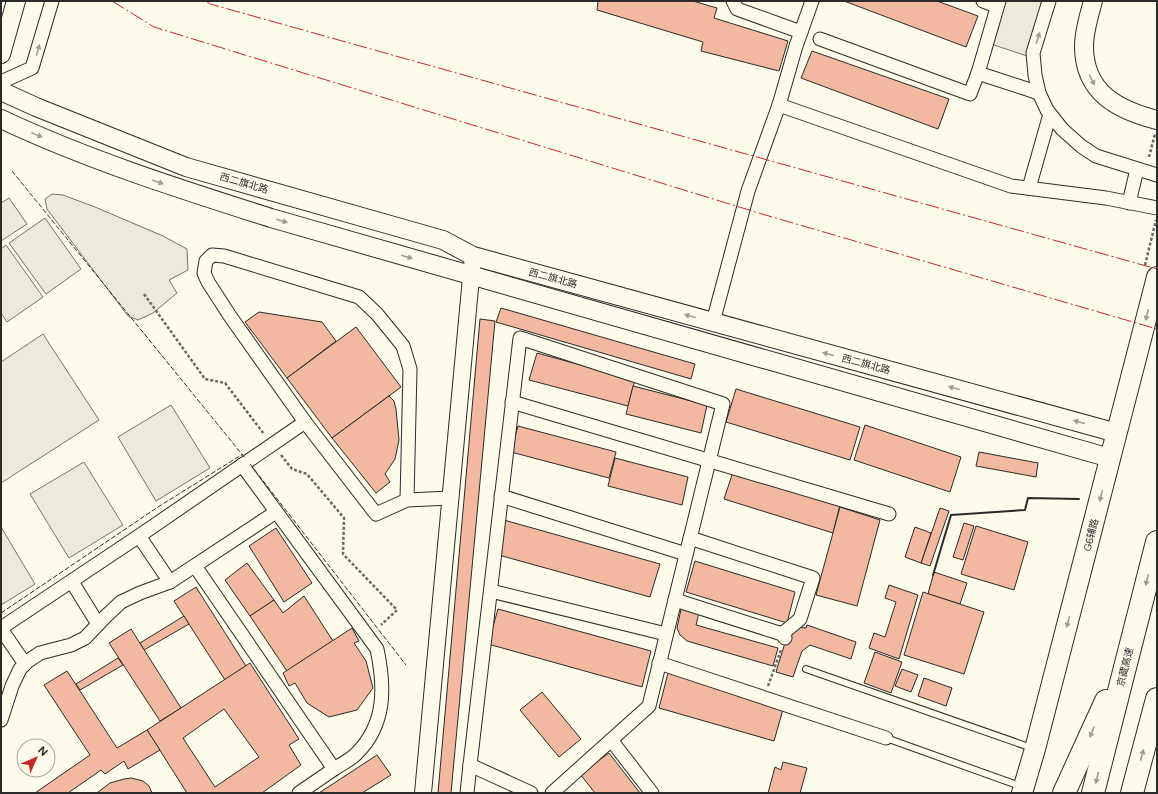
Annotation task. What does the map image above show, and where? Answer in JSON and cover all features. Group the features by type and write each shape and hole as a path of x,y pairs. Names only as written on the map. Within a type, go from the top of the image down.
{"highway":[{"name":"京藏高速","path":"1093,793 1157,542"},
{"path":"1064,793 1131,645"},
{"path":"1132,793 1157,699"}],"main road":[{"path":"1,54 16,1"},
{"path":"1093,1 1086,28 1084,46 1086,65 1089,75 1095,86 1113,103 1156,126"},
{"path":"1103,1 1095,39 1096,58 1100,68 1105,78 1122,95 1132,102 1157,110"},
{"name":"西二旗北路","path":"1,91 36,107 186,167 443,240 473,256 1117,433"},
{"name":"西二旗北路","path":"1,119 88,157 182,190 279,220 1110,458"},
{"name":"G6辅路","path":"1023,790 1035,749 1157,277"}],"street":[{"path":"1,82 32,68 52,1"},
{"path":"733,1 737,9 801,32"},
{"path":"713,322 748,191 779,105 812,1"},
{"path":"820,39 970,94 978,73 998,3 983,1"},
{"path":"1049,1 1034,53 1035,75 1040,93 1050,114 1062,129 1081,146 1096,156 1157,175"},
{"path":"978,73 1040,93"},
{"path":"779,105 1011,186 1106,198 1157,208"},
{"path":"1029,188 1050,114"},
{"path":"1129,203 1137,169"},
{"path":"407,500 410,369 403,346 377,314 359,297 224,256 212,255 206,261 204,273 208,282 230,316 305,422 376,514 407,500 450,498"},
{"path":"422,793 473,256"},
{"path":"466,793 520,338 724,404 649,706 552,793"},
{"path":"512,402 889,514"},
{"path":"25,664 1,628 72,582 305,422"},
{"path":"242,466 377,649 382,670 380,714 367,741 356,754 299,793"},
{"path":"501,496 686,554"},
{"path":"1,720 10,691 20,670 25,664 40,653 80,641 90,634 116,606 126,599 170,582 276,512"},
{"path":"139,536 170,582"},
{"path":"675,600 784,636 800,619 813,578 690,538"},
{"path":"195,566 334,769"},
{"path":"72,582 98,624"},
{"path":"490,591 666,634"},
{"path":"659,663 886,738"},
{"path":"611,740 652,793"},
{"path":"470,765 531,793"}],"lane":[{"path":"806,669 1035,749"},
{"path":"886,738 1023,790"}],"path":[{"path":"1149,157 1156,126"},
{"path":"144,294 205,379 225,383 292,469 307,474 344,518 343,554 397,610 381,625"},
{"path":"764,698 784,636"}],"shaded area":[{"path":"1006,1 1043,1 1027,56 991,44"},
{"path":"52,194 63,195 95,207 163,236 187,249 188,270 169,280 177,293 153,313 138,320 128,316 47,209 45,199"},
{"path":"9,198 27,224 1,241 1,203"},
{"path":"45,218 81,269 46,294 9,243"},
{"path":"6,245 43,297 7,322 1,313 1,249"},
{"path":"43,334 99,420 1,483 1,362"},
{"path":"171,405 210,468 156,501 118,437"},
{"path":"84,462 123,525 69,558 30,494"},
{"path":"1,527 35,584 1,605"}],"building":[{"path":"598,1 693,1 717,8 714,18 788,41 779,71 701,51 703,42 597,10"},
{"path":"844,1 937,1 978,16 966,47"},
{"path":"812,51 949,99 938,129 801,78"},
{"path":"501,308 695,364 691,379 496,322"},
{"path":"259,312 322,322 336,341 287,378 245,322"},
{"path":"480,319 495,321 451,793 438,793"},
{"path":"356,327 401,387 332,438 287,378"},
{"path":"537,353 635,380 628,406 529,380"},
{"path":"633,386 707,405 701,433 626,414"},
{"path":"736,389 860,427 850,460 726,422"},
{"path":"389,396 394,401 396,409 399,440 395,459 385,474 390,482 376,493 332,438"},
{"path":"865,425 961,457 950,492 854,460"},
{"path":"518,426 616,452 609,478 511,452"},
{"path":"979,452 1038,463 1036,477 976,466"},
{"path":"615,458 688,477 682,505 608,486"},
{"path":"733,472 840,505 833,533 724,499"},
{"path":"840,507 880,520 857,606 816,595"},
{"path":"940,508 949,511 930,566 921,563"},
{"path":"504,520 660,564 650,597 495,554"},
{"path":"964,523 974,526 963,560 953,557"},
{"path":"976,526 1028,542 1014,590 961,574"},
{"path":"915,527 931,533 921,563 905,557"},
{"path":"276,528 312,583 284,602 249,546"},
{"path":"695,561 795,592 787,623 686,592"},
{"path":"247,563 274,600 250,616 225,580"},
{"path":"934,572 967,583 960,604 928,594"},
{"path":"889,585 918,595 899,659 869,648 874,633 885,637 896,602 885,598"},
{"path":"196,587 246,666 225,680 174,601"},
{"path":"923,592 984,612 964,674 904,655"},
{"path":"304,596 333,641 287,671 250,616 274,600 283,613"},
{"path":"498,609 651,651 642,687 488,644"},
{"path":"681,609 699,613 696,625 778,648 773,666 687,641 680,635 677,628"},
{"path":"184,616 189,624 144,650 140,643"},
{"path":"807,625 856,642 851,659 810,645 802,651 793,677 776,672 788,633 797,627 806,628"},
{"path":"352,628 359,641 354,643 366,661 373,688 357,710 329,717 307,703 295,683 289,686 283,673"},
{"path":"131,629 181,708 160,721 109,643"},
{"path":"875,652 902,662 891,693 864,683"},
{"path":"118,658 123,665 80,690 76,684"},
{"path":"250,663 299,739 289,745 301,765 262,793 187,793 147,730","holes":["224,709 259,757 215,787 183,738"]},
{"path":"902,669 918,675 911,692 895,686"},
{"path":"67,671 117,748 147,730 160,750 128,769 124,761 105,774 101,770 68,793 35,793 90,755 44,685"},
{"path":"668,673 784,706 774,741 659,708"},
{"path":"924,678 952,688 946,706 918,696"},
{"path":"542,692 581,739 559,757 520,710"},
{"path":"609,753 640,793 595,793 580,774"},
{"path":"377,755 391,775 362,793 319,793"},
{"path":"783,762 807,768 800,793 768,793 775,767 781,770"},
{"path":"131,778 143,781 149,786 152,793 97,793 110,783"}],"fence":[{"path":"12,171 245,458"},
{"path":"1,613 158,507 243,454"},
{"path":"250,464 406,665"}],"wall":[{"path":"933,575 951,515 1025,510 1028,498 1079,499"}],"power":[{"path":"112,1 154,27 762,214 1157,329"},
{"path":"206,1 210,4 1157,269"}]}
